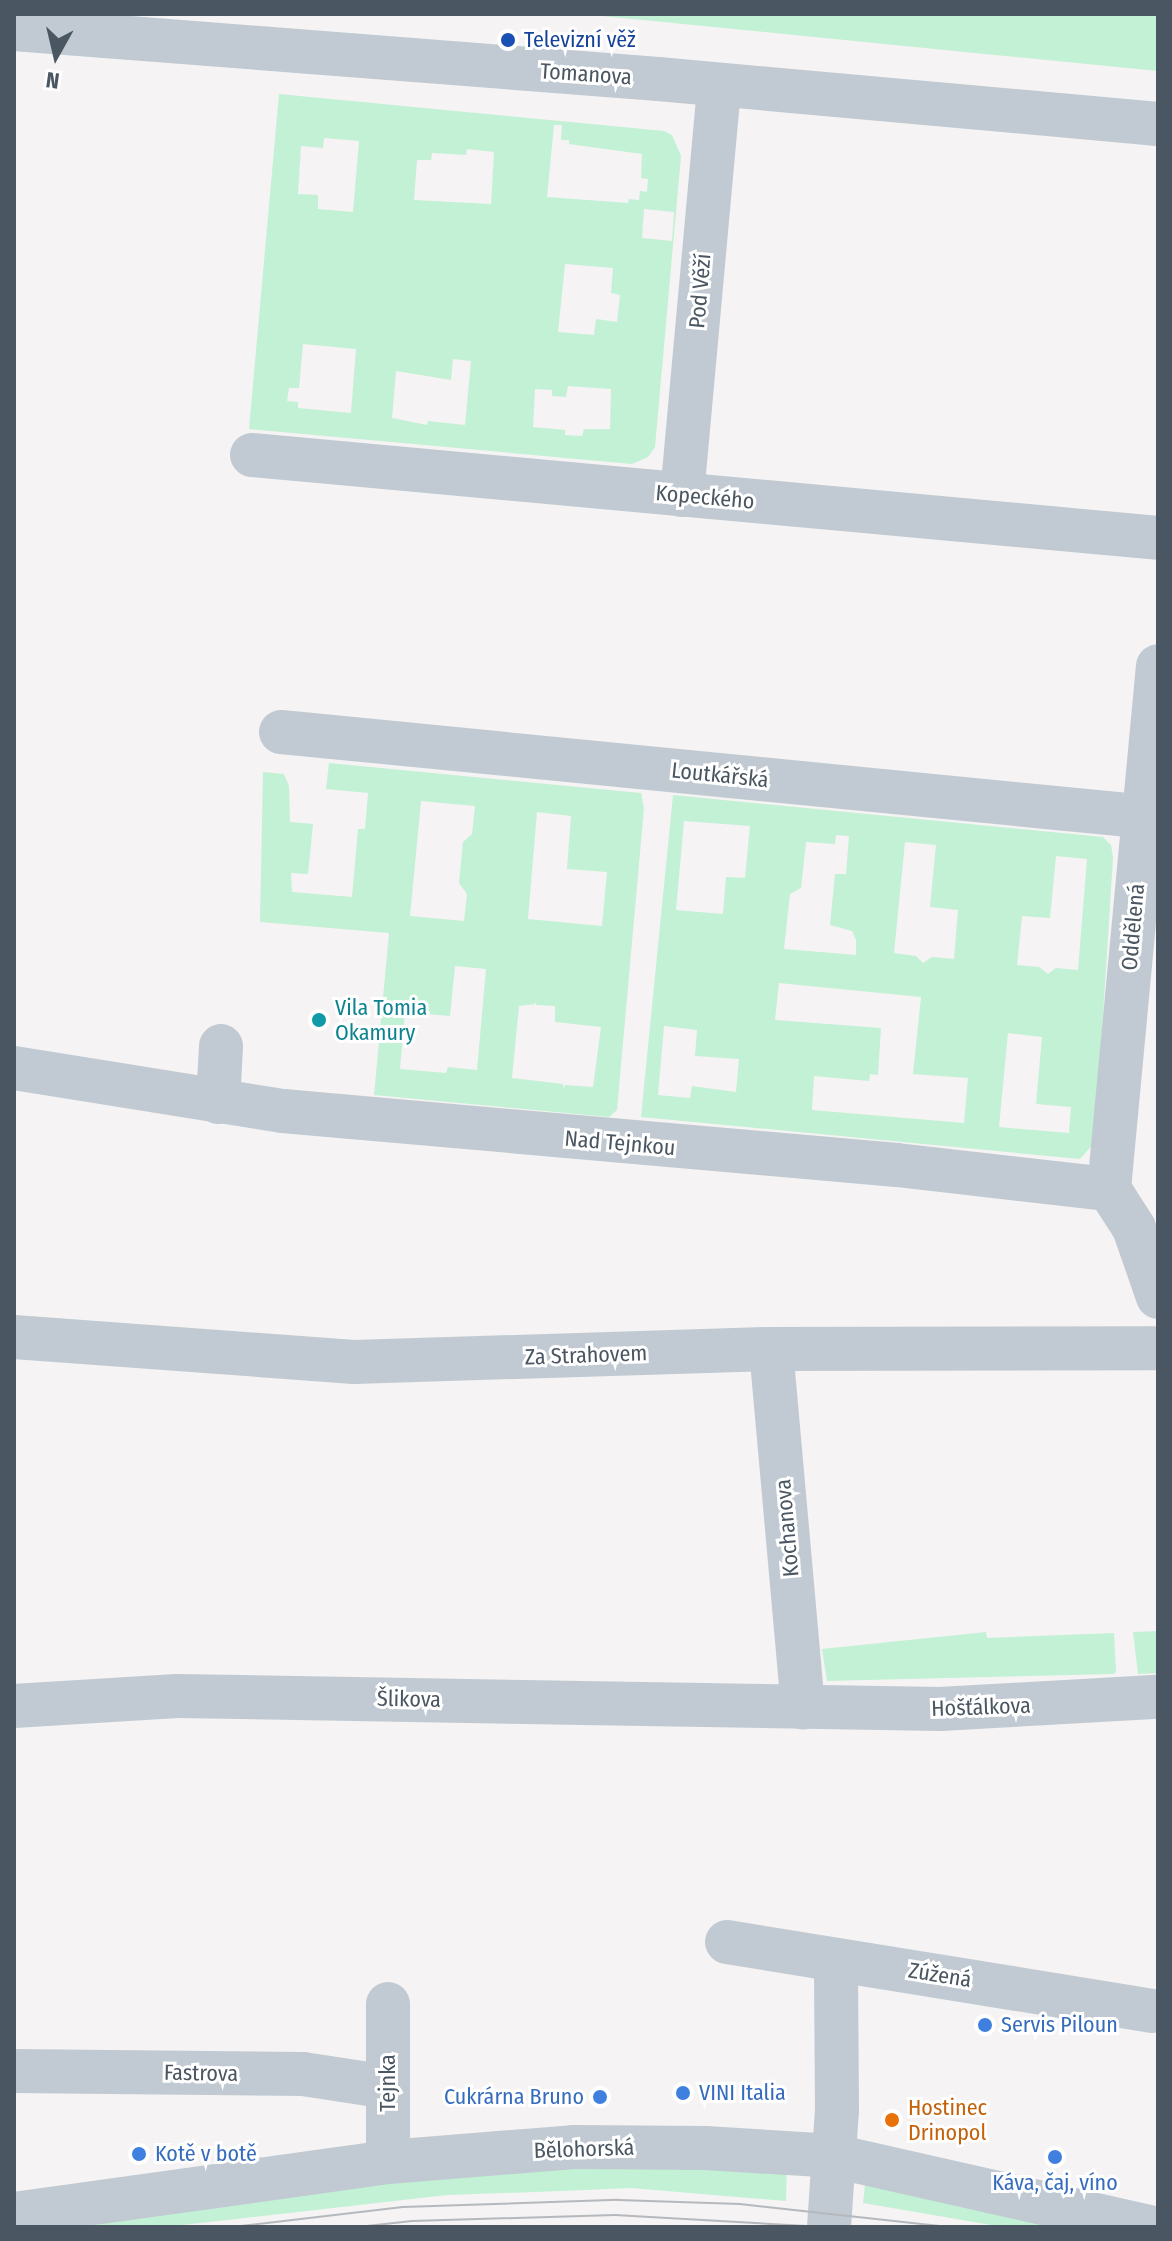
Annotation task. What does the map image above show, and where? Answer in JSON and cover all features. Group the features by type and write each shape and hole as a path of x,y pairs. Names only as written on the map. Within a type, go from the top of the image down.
{"street":[{"name":"Tomanova","path":"14,29 1158,124"},
{"name":"Pod Věží","path":"682,495 719,86"},
{"name":"Kopeckého","path":"252,455 1158,538"},
{"name":"Oddělená","path":"1109,1189 1151,818 1158,666"},
{"name":"Loutkářská","path":"281,732 1151,818"},
{"path":"218,1102 221,1046"},
{"name":"Nad Tejnkou","path":"14,1068 218,1102 595,1141 897,1165 1109,1189"},
{"path":"1109,1189 1134,1228 1158,1297"},
{"name":"Za Strahovem","path":"14,1337 354,1362 771,1349 1158,1348"},
{"name":"Kochanova","path":"771,1349 803,1708"},
{"name":"Šlikova","path":"14,1706 177,1696 803,1708"},
{"name":"Hošťálkova","path":"803,1708 940,1709 1158,1697"},
{"name":"Zúžená","path":"727,1942 1152,2011"},
{"path":"829,2227 837,2111 836,1961"},
{"name":"Tejnka","path":"388,2004 388,2162"},
{"name":"Fastrova","path":"14,2071 303,2074 388,2087"},
{"name":"Bělohorská","path":"14,2214 388,2162 573,2147 705,2148 834,2156 1149,2227"}],"green space":[{"path":"582,14 1158,14 1158,71"},
{"path":"279,94 664,131 672,135 681,156 655,447 648,457 632,464 249,429","holes":["554,125 562,125 561,140 569,140 569,144 642,154 641,178 648,179 647,192 640,191 639,200 629,199 628,203 547,197","324,138 359,141 353,212 318,209 318,195 298,194 301,146 323,148","467,149 494,152 491,204 414,200 417,160 431,160 432,153 466,155","644,209 674,212 672,241 642,238","565,264 613,268 611,293 620,295 617,322 596,319 594,335 558,332","303,344 356,349 351,413 298,408 298,402 287,401 289,388 299,388","453,359 471,361 465,425 428,421 427,425 392,418 396,371 451,380","568,386 611,389 610,429 584,429 582,436 565,435 565,430 533,427 535,389 552,390 552,396 566,397"]},
{"path":"329,763 641,793 644,808 617,1110 609,1117 374,1095 389,933 260,922 263,772 284,774 289,786 290,822 313,824 308,874 291,873 292,892 352,897 358,829 365,829 368,793 326,789","holes":["421,801 475,806 472,834 463,842 459,883 467,894 464,921 410,916","537,812 571,816 567,869 607,872 602,926 528,919","455,966 486,969 477,1070 448,1067 446,1073 400,1069 405,1012 450,1016","536,1001 536,1005 555,1006 555,1022 601,1027 593,1087 565,1085 564,1089 563,1084 512,1078 519,1006 535,1004"]},
{"path":"673,795 1103,837 1111,845 1113,858 1095,1142 1080,1159 641,1117","holes":["684,821 750,826 745,878 726,877 723,914 676,910","836,835 849,836 846,874 835,874 830,925 852,931 856,940 856,955 784,949 790,894 801,888 806,842 835,844","905,842 936,845 930,907 958,910 954,959 932,957 923,963 916,956 894,953","1056,856 1087,859 1078,970 1056,968 1048,974 1039,967 1017,965 1022,916 1050,918","779,983 921,997 913,1074 968,1078 964,1123 812,1110 814,1076 869,1081 870,1074 878,1075 881,1028 775,1020","664,1026 697,1030 695,1056 739,1059 736,1092 692,1086 690,1098 658,1095","1008,1033 1042,1037 1036,1104 1071,1107 1069,1133 999,1127"]},
{"path":"1158,1631 1158,1673 1138,1674 1133,1632"},
{"path":"986,1632 987,1638 1114,1633 1116,1672 827,1681 822,1649"},
{"path":"554,2161 787,2165 786,2201 631,2188 447,2195 165,2227 44,2227"},
{"path":"865,2185 1076,2227 1003,2227 863,2203"}],"tram line":[{"path":"232,2227 403,2207 618,2200 740,2204 949,2227"},
{"path":"358,2227 412,2221 615,2215 824,2227"}],"place":[{"name":"Televizní věž","path":"508,40"},
{"name":"Vila Tomia Okamury","path":"319,1020"},
{"name":"Servis Piloun","path":"985,2025"},
{"name":"VINI Italia","path":"683,2093"},
{"name":"Cukrárna Bruno","path":"600,2097"},
{"name":"Hostinec Drinopol","path":"892,2120"},
{"name":"Kotě v botě","path":"139,2154"},
{"name":"Káva, čaj, víno","path":"1055,2157"}]}
